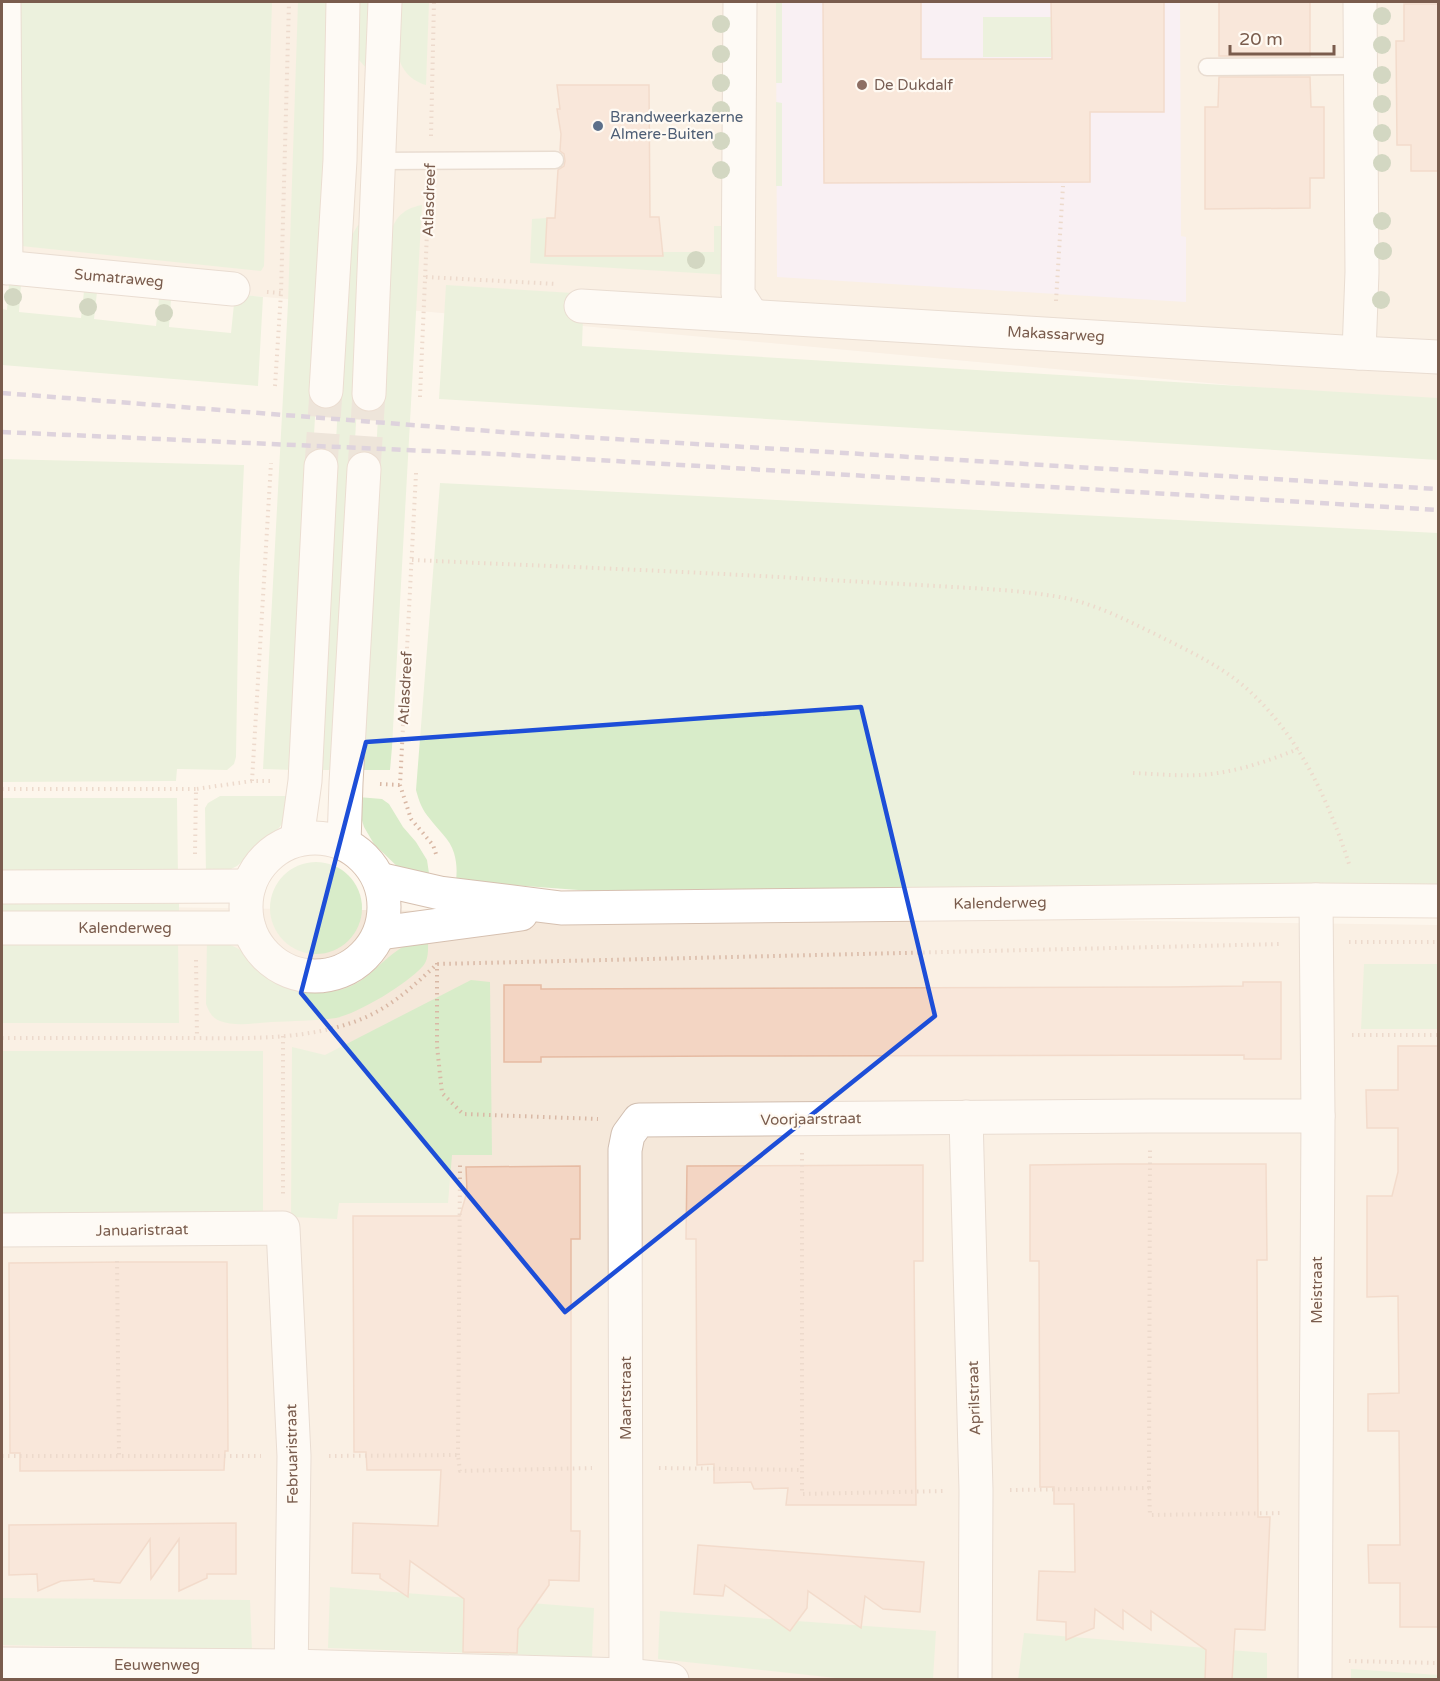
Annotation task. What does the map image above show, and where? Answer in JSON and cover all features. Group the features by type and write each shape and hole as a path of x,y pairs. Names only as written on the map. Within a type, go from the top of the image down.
{"street":[{"name":"Sumatraweg","path":"4,2 4,267 233,289"},
{"path":"326,391 340,160 343,2"},
{"path":"369,394 385,2"},
{"path":"740,2 738,294 752,316"},
{"path":"1359,353 1362,273 1360,2"},
{"path":"340,160 378,161"},
{"name":"Makassarweg","path":"581,306 1438,357"},
{"path":"297,839 305,781 321,466"},
{"path":"344,843 364,469"},
{"path":"321,837 344,843 365,858 379,879 385,906 380,933 364,957 341,971 324,976 303,975 285,969 269,959 256,943 249,928 246,909 249,886 258,866 277,848 297,839 321,837"},
{"name":"Kalenderweg","path":"379,879 440,892 561,908"},
{"path":"2,887 249,886"},
{"name":"Kalenderweg","path":"380,933 561,908 1316,900 1438,901"},
{"name":"Meistraat","path":"1315,1670 1318,1116 1316,900"},
{"name":"Kalenderweg","path":"2,928 249,928"},
{"name":"Voorjaarstraat","path":"639,1120 1318,1116"},
{"name":"Aprilstraat","path":"966,1117 976,1490 975,1680"},
{"name":"Maartstraat","path":"626,1677 625,1150 628,1135 639,1120"},
{"name":"Januaristraat","path":"2,1230 283,1228"},
{"name":"Februaristraat","path":"283,1228 294,1456 291,1673"},
{"name":"Eeuwenweg","path":"2,1664 291,1673 626,1677 672,1680"}],"lane":[{"path":"1207,67 1360,66"},
{"path":"378,161 555,160"}],"path":[{"path":"275,386 281,293 289,2"},
{"name":"Atlasdreef","path":"420,398 434,2"},
{"path":"1055,334 1063,186"},
{"path":"252,781 271,463"},
{"name":"Atlasdreef","path":"416,473 400,785 411,819 433,845 440,866 440,892"},
{"path":"412,560 785,577 1023,591 1067,599 1110,612 1182,647 1216,667 1245,687 1275,718 1298,749 1341,838 1350,869 1354,901 1355,942"},
{"path":"1133,773 1197,775 1214,773 1259,763 1298,749"},
{"path":"2,789 196,789"},
{"path":"2,1038 283,1036 330,1028 364,1017 392,1002 437,964 1355,942 1438,942"},
{"path":"437,964 438,1046 442,1094 463,1114 639,1120"},
{"path":"1317,1035 1438,1035"},
{"path":"283,1036 283,1228"},
{"path":"1150,1116 1150,1515 1316,1512"},
{"path":"801,1119 802,1494 1149,1488"},
{"path":"460,1165 458,1455 460,1471 626,1467 802,1470"},
{"path":"117,1230 119,1456"},
{"path":"2,1456 458,1455"},
{"path":"1315,1670 1438,1664"}],"highlighted area":[{"path":"861,707 935,1016 565,1312 301,993 366,742"}],"shaded area":[{"path":"2,2 1438,2 1438,404 2,273"},
{"path":"776,2 1180,2 1181,236 1186,237 1186,302 777,277"},
{"path":"2,905 1438,925 1438,1679 2,1679"}],"green space":[{"path":"19,2 272,2 264,266 261,271 21,246"},
{"path":"298,2 333,2 324,264 293,770 263,769 288,303"},
{"path":"355,2 371,2 369,71 356,54"},
{"path":"395,2 429,2 426,85 414,80 400,62 395,39"},
{"path":"776,2 782,2 782,83 776,83"},
{"path":"983,17 1051,17 1051,57 983,57"},
{"path":"776,102 782,103 782,186 776,186"},
{"path":"422,205 390,770 358,770 388,241 399,217 408,210"},
{"path":"368,215 336,770 317,770 347,250 354,231"},
{"path":"547,218 545,257 662,257 662,252 714,252 714,226 730,226 730,275 530,263 532,219"},
{"path":"9,283 21,285 19,312 81,318 84,291 97,292 94,319 156,326 159,299 171,300 169,327 231,333 235,294 263,297 258,386 2,365 2,309 7,310"},
{"path":"446,285 573,293 583,318 582,346 1438,398 1438,460 439,399"},
{"path":"2,459 244,465 239,578 236,757 234,764 227,770 177,769 176,781 2,782"},
{"path":"440,483 1438,533 1438,889 605,892 456,881 457,871 452,848 425,812 416,790"},
{"path":"220,796 293,796 287,817 279,828 237,866 206,876 205,808 208,803"},
{"path":"358,797 382,799 389,804 427,860 430,880 402,871 374,844 364,827"},
{"path":"2,798 177,798 178,877 2,878"},
{"path":"316,862 334,865 349,875 359,890 362,908 359,926 349,941 334,951 316,954 298,951 283,941 273,926 270,908 273,890 283,875 298,865"},
{"path":"2,899 179,899 179,918 2,919"},
{"path":"207,938 241,951 254,967 267,977 287,987 319,993 340,990 358,983 392,954 409,944 428,939 428,950 423,966 406,981 346,1015 320,1020 239,1024 217,1020 206,1004"},
{"path":"178,939 179,1023 2,1023 2,940"},
{"path":"1364,964 1438,964 1438,1029 1361,1029"},
{"path":"471,980 490,982 492,1155 452,1155 448,1203 339,1203 337,1219 291,1217 292,1047 325,1055"},
{"path":"2,1051 263,1051 263,1217 2,1217"},
{"path":"330,1587 594,1608 592,1657 328,1648"},
{"path":"2,1598 250,1600 252,1650 2,1645"},
{"path":"660,1611 936,1631 933,1679 845,1679 658,1659"},
{"path":"1024,1633 1267,1653 1267,1679 1018,1680"},
{"path":"1351,1669 1438,1675 1438,1679 1351,1679"}],"building":[{"path":"823,2 921,2 921,59 1052,59 1051,2 1164,2 1164,112 1090,112 1090,182 824,183"},
{"path":"1219,2 1310,2 1310,56 1219,56"},
{"path":"1404,4 1438,4 1438,171 1411,171 1411,145 1397,145 1396,41 1404,41"},
{"path":"1219,77 1310,77 1311,107 1324,107 1324,178 1310,178 1310,208 1205,209 1205,107 1218,107"},
{"path":"557,85 649,85 650,217 659,217 663,256 545,256 547,218 555,218 558,170 564,166 565,161 564,154 560,151 561,134 557,109 560,109"},
{"path":"1243,982 1281,982 1281,1059 1244,1059 1244,1055 728,1056 541,1057 541,1062 504,1062 504,985 541,985 541,989 1170,987 1243,986"},
{"path":"1398,1046 1438,1046 1438,1627 1400,1627 1400,1583 1369,1583 1368,1545 1400,1545 1399,1431 1368,1431 1368,1394 1399,1393 1398,1296 1367,1297 1367,1196 1392,1196 1398,1172 1398,1128 1367,1128 1366,1090 1398,1090"},
{"path":"1266,1164 1267,1260 1257,1260 1258,1517 1270,1517 1265,1630 1235,1629 1232,1680 1205,1680 1206,1650 1151,1611 1151,1630 1123,1610 1123,1629 1095,1609 1094,1628 1066,1640 1066,1622 1037,1620 1039,1571 1075,1572 1074,1504 1054,1504 1054,1487 1040,1487 1039,1261 1030,1261 1030,1165"},
{"path":"923,1165 923,1261 914,1261 916,1505 786,1505 788,1488 754,1489 751,1482 714,1483 714,1464 697,1465 696,1239 686,1239 687,1166"},
{"path":"580,1166 580,1239 571,1239 571,1531 580,1531 579,1581 549,1580 549,1585 518,1629 517,1653 463,1652 464,1599 410,1561 408,1597 380,1578 380,1574 352,1573 353,1523 438,1526 441,1470 367,1470 366,1452 354,1452 353,1216 460,1216 467,1192 466,1167"},
{"path":"227,1262 228,1451 225,1451 224,1470 20,1471 20,1453 10,1453 9,1263"},
{"path":"236,1523 236,1574 207,1574 207,1578 179,1591 179,1539 151,1579 150,1539 120,1583 94,1581 94,1579 61,1581 38,1591 37,1574 9,1575 9,1525"},
{"path":"698,1545 924,1562 920,1612 883,1609 865,1596 861,1628 808,1591 807,1608 790,1631 725,1585 723,1596 694,1594"}],"tunnel":[{"path":"321,466 326,391"},
{"path":"364,469 369,394"}],"railway":[{"path":"2,393 515,433 1438,489"},
{"path":"2,432 497,454 1438,510"}],"place":[{"name":"De Dukdalf","path":"862,85"},
{"name":"Brandweerkazerne Almere-Buiten","path":"598,126"}]}
